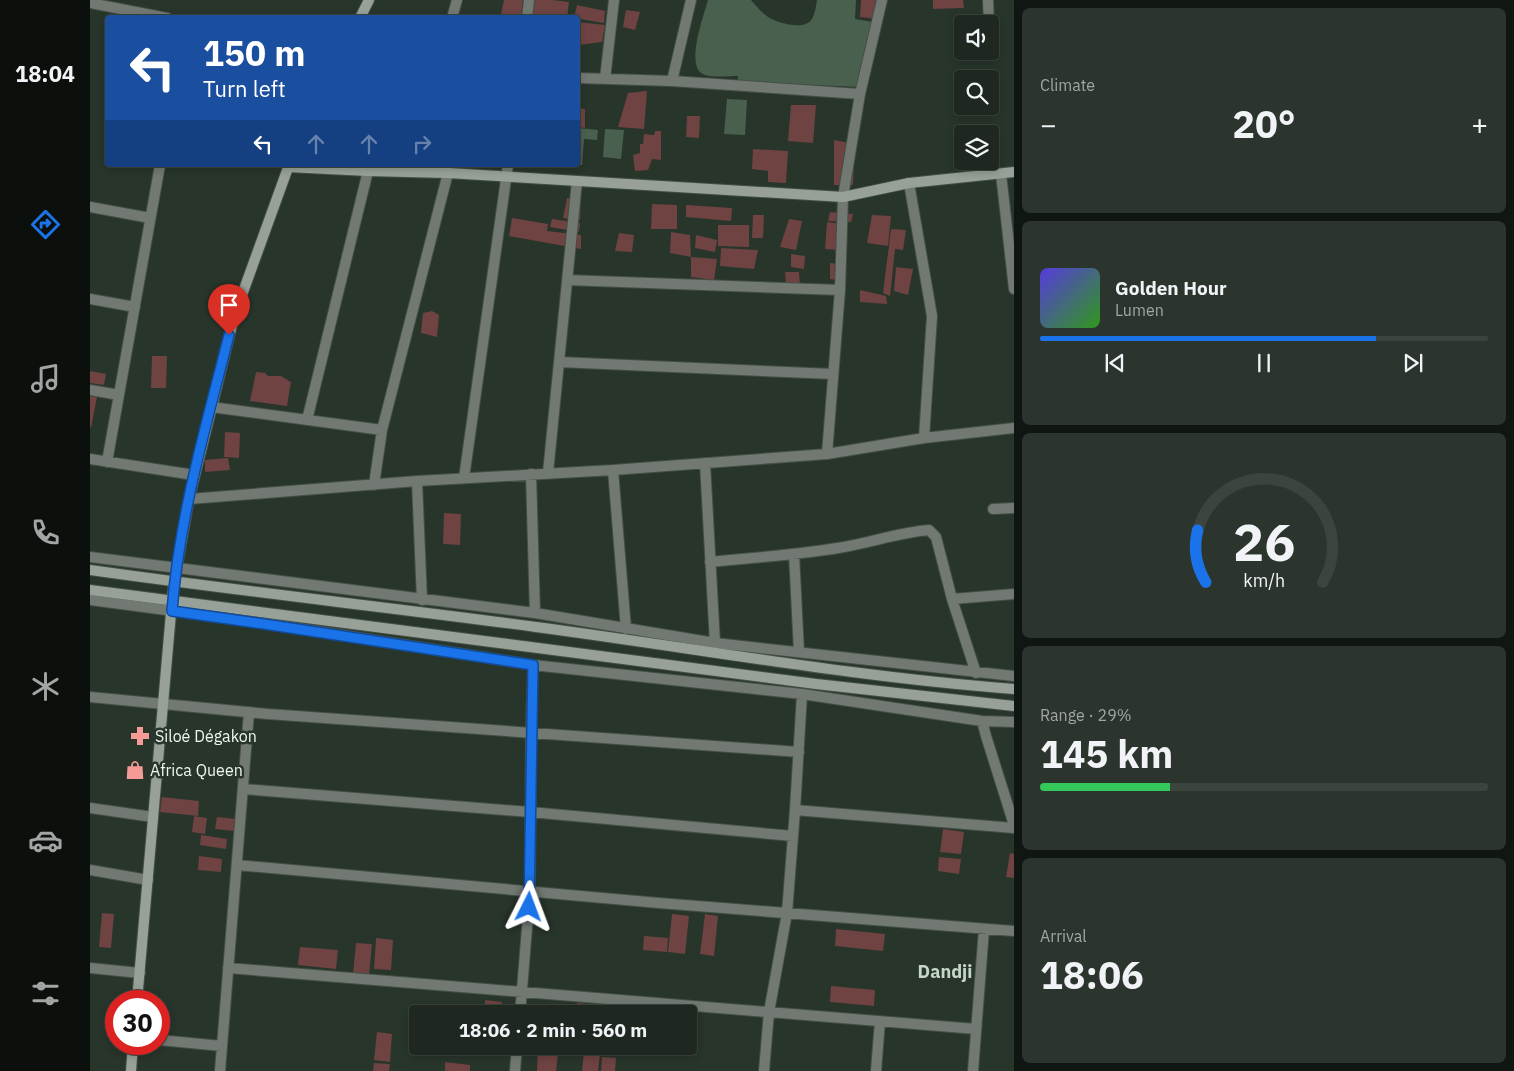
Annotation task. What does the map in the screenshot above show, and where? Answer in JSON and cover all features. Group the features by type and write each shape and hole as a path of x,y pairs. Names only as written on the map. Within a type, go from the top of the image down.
{"street":[{"path":"362,15 369,0"},
{"path":"453,15 457,0"},
{"path":"527,15 529,0"},
{"path":"605,79 614,0"},
{"path":"672,81 691,0"},
{"path":"827,454 840,290 843,197 860,94 882,0"},
{"path":"988,0 989,15"},
{"path":"90,3 152,15"},
{"path":"580,78 672,81 860,94"},
{"path":"107,462 160,167"},
{"path":"138,990 174,581 194,475 234,317 288,167"},
{"path":"304,167 368,171 408,168 448,173 843,197 908,183 1014,172"},
{"path":"464,478 508,167"},
{"path":"307,420 368,171"},
{"path":"374,485 382,430 448,173"},
{"path":"1001,174 1014,289"},
{"path":"548,473 577,181"},
{"path":"908,183 932,316 924,438"},
{"path":"90,207 150,218"},
{"path":"567,280 840,290"},
{"path":"90,299 135,307"},
{"path":"559,362 833,374"},
{"path":"90,390 119,395"},
{"path":"211,407 382,430"},
{"path":"189,499 417,481 613,470 827,454 924,438 1014,428"},
{"path":"90,459 194,475"},
{"path":"704,463 715,642"},
{"path":"613,470 626,629"},
{"path":"531,474 535,613"},
{"path":"417,481 422,600"},
{"path":"993,509 1014,508"},
{"path":"710,562 794,554 848,546 929,530 936,537 952,599 976,673"},
{"path":"794,554 799,652"},
{"path":"90,557 535,613 715,642 1014,676"},
{"path":"90,570 537,627 815,668 1014,689"},
{"path":"90,590 264,624 533,665 802,694 982,721 1014,722"},
{"path":"952,599 1014,594"},
{"path":"90,600 172,606 816,684 1014,706"},
{"path":"521,1005 530,890 533,665"},
{"path":"764,1071 769,1012 787,913 796,810 802,694"},
{"path":"90,697 249,712 798,752"},
{"path":"220,1071 249,712"},
{"path":"796,810 1014,826 982,721"},
{"path":"243,789 530,812 793,836"},
{"path":"90,808 153,817"},
{"path":"237,865 1014,931"},
{"path":"90,870 148,880"},
{"path":"973,1071 984,929"},
{"path":"90,968 140,973"},
{"path":"228,968 976,1029"},
{"path":"876,1071 880,1021"},
{"path":"170,1041 222,1046"},
{"path":"131,1071 132,1055"},
{"path":"515,1071 516,1055"}],"green space":[{"path":"708,0 751,0 763,13 772,19 791,25 803,25 812,19 817,0 856,0 855,19 873,22 862,87 738,82 738,76 703,74 698,69 696,51 697,40"},
{"path":"727,99 747,100 745,135 724,134"},
{"path":"580,128 598,130 597,140 584,139 582,165 580,165"},
{"path":"605,129 624,130 621,159 603,157"}],"building":[{"path":"504,0 523,0 521,15 501,14"},
{"path":"534,0 569,2 567,15 532,15"},
{"path":"861,0 882,0 880,19 860,17"},
{"path":"933,0 963,0 964,8 933,9"},
{"path":"577,5 605,11 604,23 580,19 580,15 575,15"},
{"path":"626,10 640,12 635,30 623,27"},
{"path":"580,22 605,25 602,42 580,45"},
{"path":"647,91 644,129 618,127 628,93"},
{"path":"791,105 816,105 813,143 788,141"},
{"path":"580,108 585,109 585,128 580,127"},
{"path":"687,116 700,116 699,138 686,137"},
{"path":"655,131 661,131 661,160 652,159 648,170 635,171 633,155 640,153 640,144 643,144 644,134 654,135"},
{"path":"834,140 855,144 853,185 834,185"},
{"path":"753,149 788,151 786,183 768,182 768,171 752,169"},
{"path":"567,198 581,199 580,220 563,218"},
{"path":"652,204 677,205 677,229 651,229"},
{"path":"686,205 732,208 731,221 686,217"},
{"path":"830,212 853,214 851,222 828,221"},
{"path":"753,215 764,215 763,238 752,238"},
{"path":"872,215 891,216 888,246 867,243"},
{"path":"512,218 548,224 547,231 581,235 581,249 509,236"},
{"path":"552,219 580,223 579,232 550,227"},
{"path":"789,219 802,221 796,250 780,247"},
{"path":"827,222 842,224 839,250 825,249"},
{"path":"718,225 749,225 749,247 718,246"},
{"path":"891,229 906,230 903,250 895,249 890,296 883,293"},
{"path":"671,232 690,235 691,257 670,253"},
{"path":"619,233 634,235 632,252 615,251"},
{"path":"696,235 717,240 715,252 695,248"},
{"path":"721,248 758,250 754,269 720,266"},
{"path":"791,254 805,256 804,269 791,267"},
{"path":"691,257 717,259 714,280 691,277"},
{"path":"830,263 846,265 845,281 830,279"},
{"path":"896,267 913,269 908,295 894,291"},
{"path":"785,272 799,272 800,285 786,285"},
{"path":"860,290 886,296 887,304 860,302"},
{"path":"432,311 439,315 437,337 421,333 423,313"},
{"path":"152,356 167,356 166,388 151,388"},
{"path":"90,371 106,374 104,385 90,383"},
{"path":"256,372 265,373 268,376 281,376 291,382 287,406 250,401"},
{"path":"90,396 97,397 91,428 90,427"},
{"path":"225,432 240,433 239,458 224,457"},
{"path":"228,458 230,470 205,472 205,460"},
{"path":"444,513 461,514 460,545 443,544"},
{"path":"162,797 199,801 198,816 160,812"},
{"path":"194,816 207,818 205,834 192,832"},
{"path":"217,817 236,819 235,831 215,829"},
{"path":"943,829 964,832 961,854 940,852"},
{"path":"201,835 227,839 226,849 200,845"},
{"path":"1010,853 1014,854 1014,878 1006,877"},
{"path":"199,856 222,859 221,872 198,870"},
{"path":"939,857 961,859 959,874 938,871"},
{"path":"102,913 114,914 111,948 99,947"},
{"path":"672,914 689,916 685,954 668,952"},
{"path":"705,914 718,916 714,956 700,954"},
{"path":"836,929 885,934 883,951 835,946"},
{"path":"644,936 668,938 667,952 643,950"},
{"path":"376,938 393,940 391,970 374,969"},
{"path":"356,943 372,944 369,975 353,974"},
{"path":"300,947 338,950 336,969 298,965"},
{"path":"831,986 875,990 874,1006 830,1002"},
{"path":"485,1000 502,1002 502,1005 485,1005"},
{"path":"577,1003 590,1004 590,1005 577,1005"},
{"path":"377,1032 392,1034 390,1062 374,1060"},
{"path":"538,1055 558,1055 556,1071 537,1071"},
{"path":"584,1055 600,1055 598,1071 582,1071"},
{"path":"602,1057 616,1058 615,1071 601,1071"},
{"path":"445,1062 470,1065 470,1071 445,1071"},
{"path":"374,1063 390,1064 389,1071 373,1071"}],"place":[{"name":"Siloé Dégakon","path":"140,736"},
{"name":"Africa Queen","path":"135,770"}],"district":[{"name":"Dandji","path":"945,971"}],"route":[{"path":"229,335 181,536 173,590 172,611 533,665 529,907"}]}
